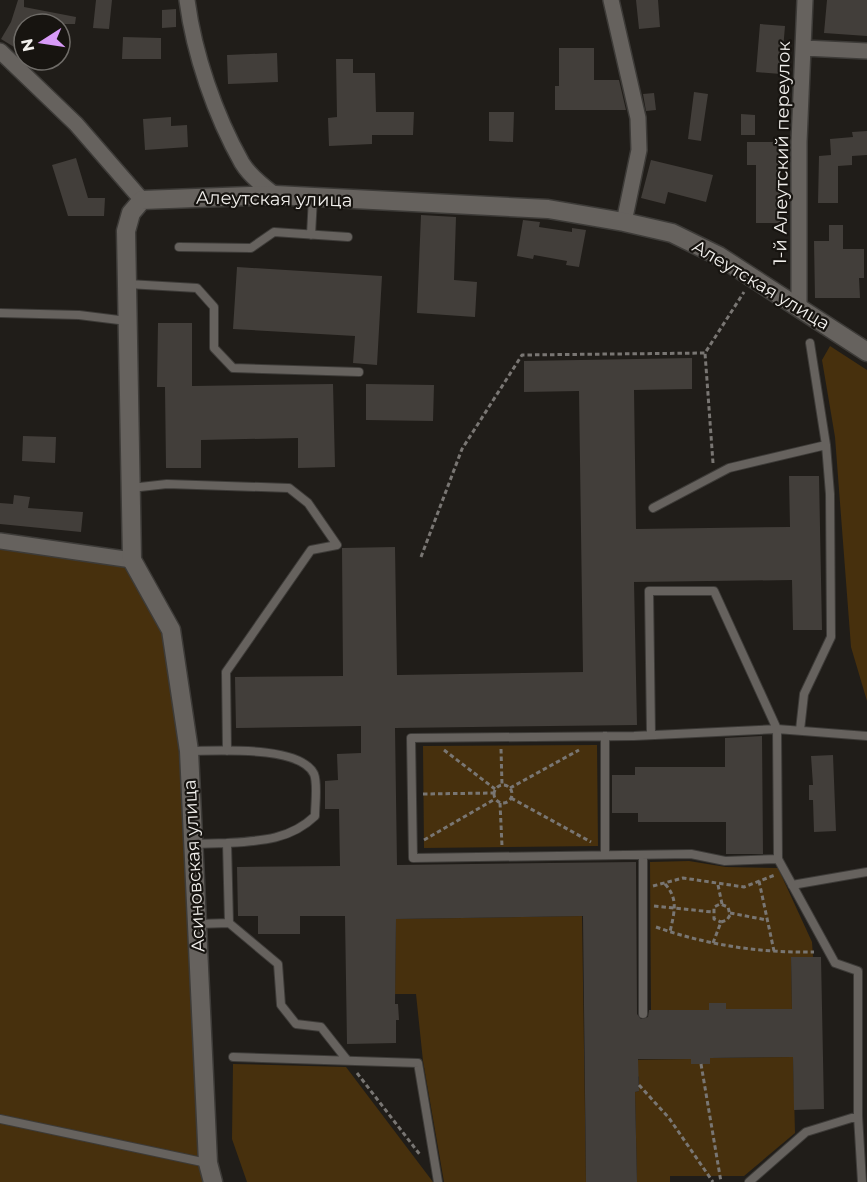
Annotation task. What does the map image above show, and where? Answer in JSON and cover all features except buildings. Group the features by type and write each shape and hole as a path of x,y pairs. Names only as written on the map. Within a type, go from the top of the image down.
{"street":[{"path":"187,0 192,40 228,132 243,164 258,182 275,195"},
{"path":"611,0 635,107 639,139 639,150 624,222"},
{"name":"1-й Алеутский переулок","path":"799,306 799,142 806,0"},
{"path":"804,48 867,51"},
{"path":"0,51 76,124 142,200 131,213 126,231 132,560 0,541"},
{"name":"Алеутская улица","path":"142,200 275,195 548,209 624,222 672,233 719,256 867,352"},
{"name":"Асиновская улица","path":"132,560 171,630 189,751 208,1163 213,1182"}],"lane":[{"path":"311,235 313,197"},
{"path":"179,247 251,248 274,232 348,237"},
{"path":"128,284 197,288 214,307 214,348 233,368 359,372"},
{"path":"0,314 79,315 129,322"},
{"path":"800,730 804,694 831,637 830,494 826,445 810,343"},
{"path":"653,508 729,468 826,445"},
{"path":"131,488 167,484 289,488 308,503 337,545 311,550 226,672 227,751"},
{"path":"651,735 649,591 714,591 777,729 778,859 836,963 858,971 867,971"},
{"path":"778,859 726,861 691,854 605,853 412,858 411,738 651,735 777,729 867,736"},
{"path":"605,736 605,853"},
{"path":"189,751 271,752 306,763 315,775 315,816 304,826 271,840 193,844"},
{"path":"227,843 229,923"},
{"path":"643,855 643,1014"},
{"path":"792,885 867,872"},
{"path":"197,924 229,923 278,964 281,1005 296,1024 321,1027 347,1060"},
{"path":"858,971 858,1116 862,1182"},
{"path":"233,1057 418,1063 438,1180"},
{"path":"749,1182 806,1132 858,1116"},
{"path":"0,1119 208,1163"}],"path":[{"path":"714,476 705,353 753,278"},
{"path":"421,557 462,449 522,355 705,353"},
{"path":"510,788 605,736"},
{"path":"428,738 494,791 495,799 500,803 507,802 511,798"},
{"path":"501,738 502,784"},
{"path":"502,784 510,788"},
{"path":"412,794 494,791 502,784"},
{"path":"510,788 511,798"},
{"path":"511,798 605,853"},
{"path":"413,846 495,799"},
{"path":"500,803 502,857"},
{"path":"643,889 683,878 718,885 744,887 785,871"},
{"path":"759,881 774,951"},
{"path":"665,883 674,893 675,908 670,932"},
{"path":"718,885 722,904"},
{"path":"722,904 728,907 730,913 727,921 721,922 714,919 712,912 714,907 722,904"},
{"path":"643,906 712,912"},
{"path":"730,913 767,920"},
{"path":"643,922 670,932 713,943 774,951 829,952"},
{"path":"713,943 721,922"},
{"path":"347,1060 438,1180"},
{"path":"701,1064 721,1182"},
{"path":"639,1085 669,1118 712,1182"}],"shaded area":[{"path":"830,346 867,370 867,701 851,647 835,437 822,360"},
{"path":"0,546 129,566 163,633 179,752 202,1164 207,1182 0,1182"},
{"path":"597,745 598,846 424,848 423,746"},
{"path":"689,861 726,867 778,868 812,942 813,957 791,958 792,1009 726,1009 725,1003 709,1003 709,1010 651,1010 650,862"},
{"path":"582,916 586,1182 444,1182 423,1061 416,994 395,994 396,919"},
{"path":"793,1057 795,1133 744,1176 670,1176 670,1182 637,1182 635,1092 639,1091 639,1077 620,1060 691,1059 691,1064 709,1064 710,1058"},
{"path":"233,1064 346,1067 433,1182 247,1182 232,1139"}]}
